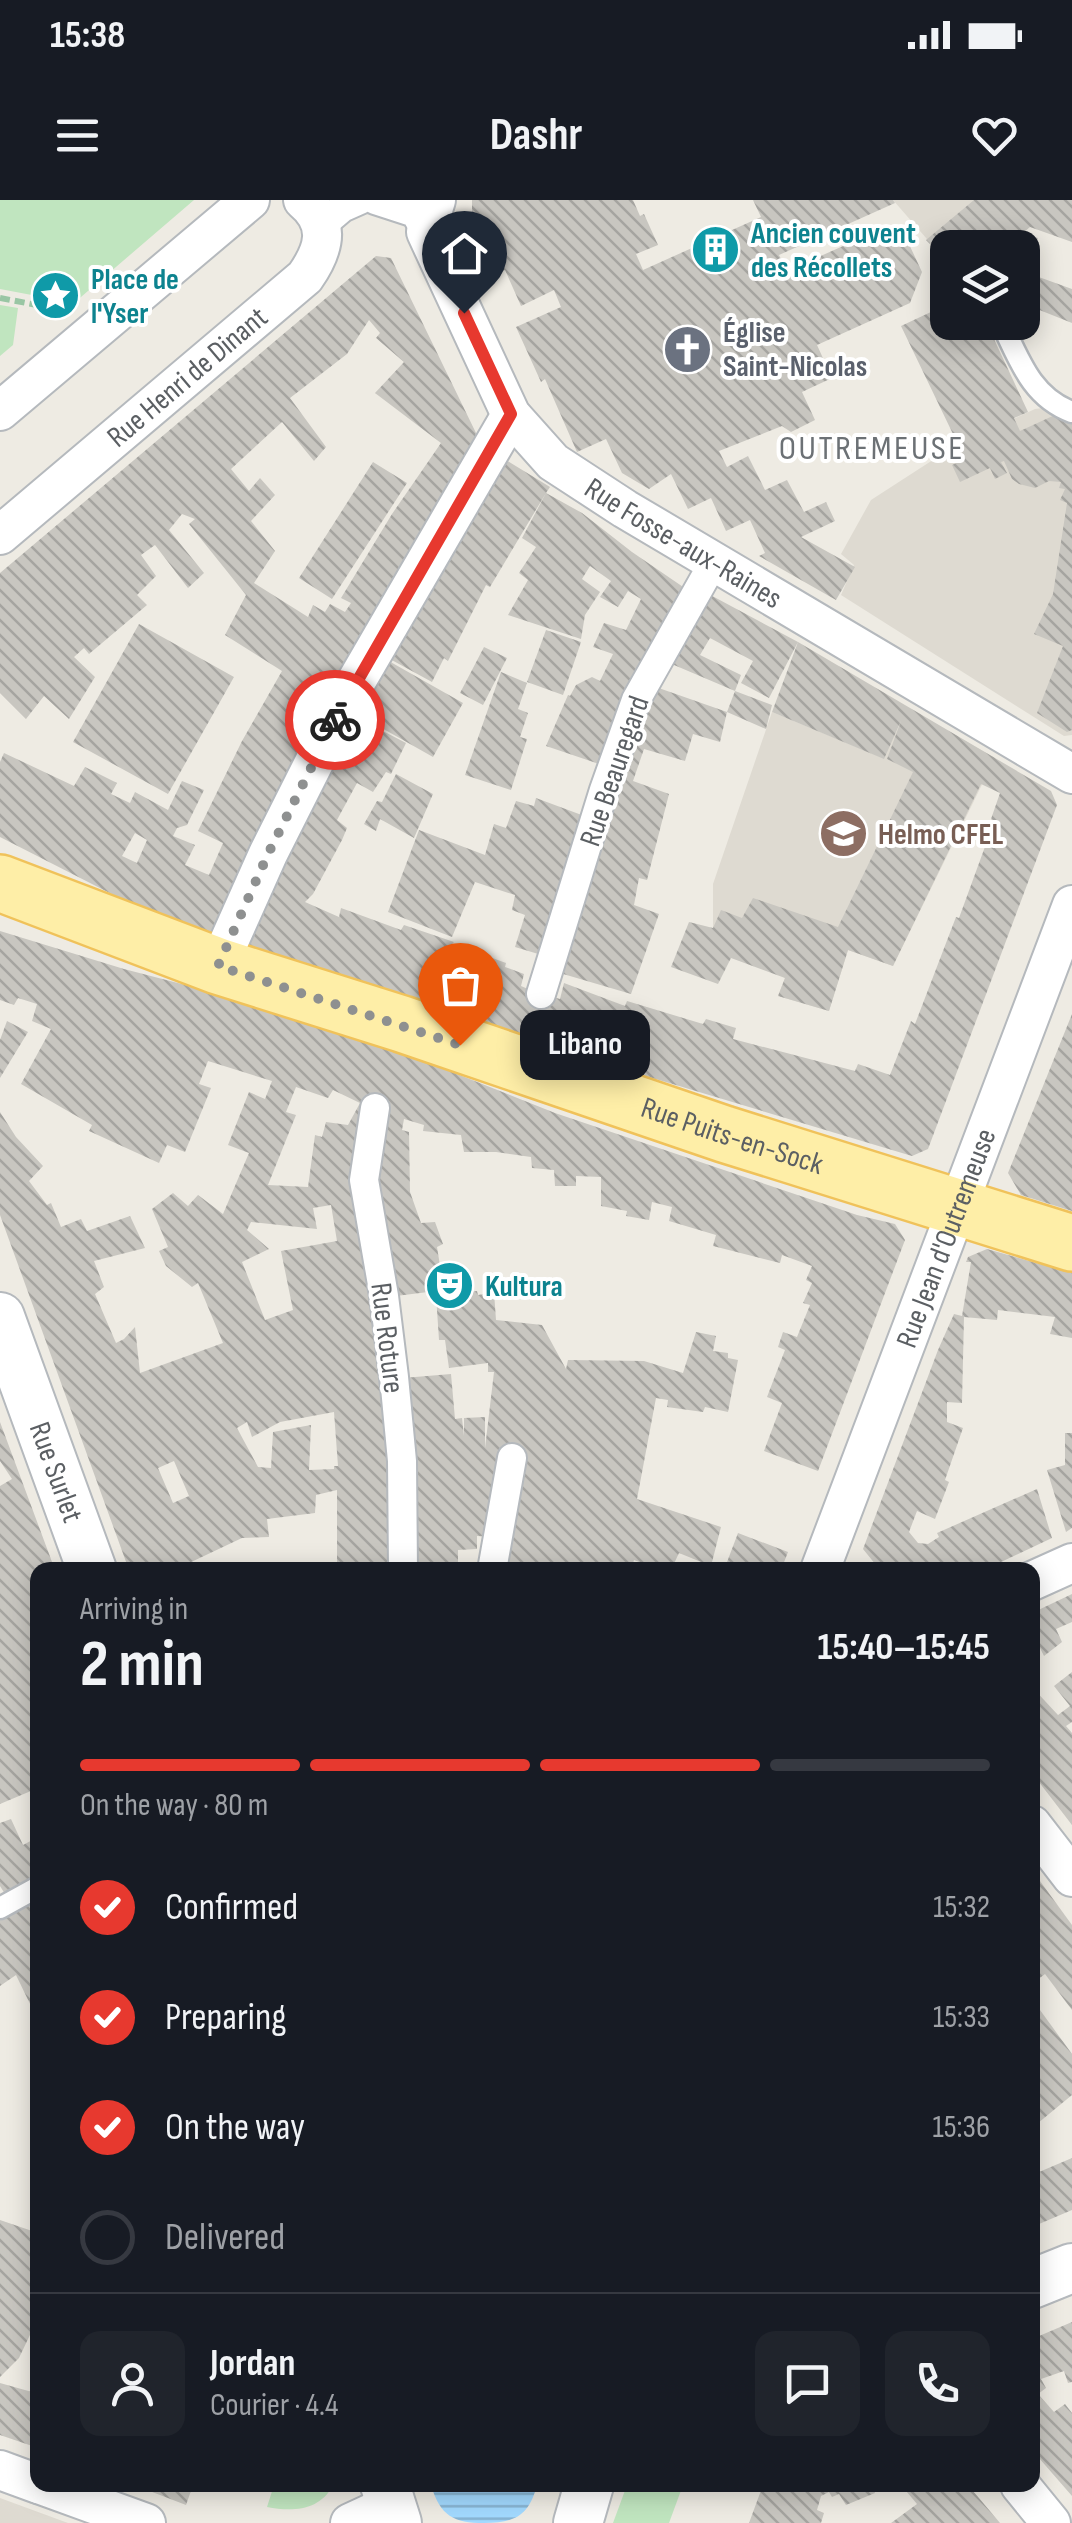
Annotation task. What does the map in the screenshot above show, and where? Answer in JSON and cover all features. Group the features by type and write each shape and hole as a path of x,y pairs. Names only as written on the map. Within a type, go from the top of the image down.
{"main road":[{"name":"Rue Puits-en-Sock","path":"0,883 218,966 1072,1242"}],"street":[{"path":"0,411 250,200"},
{"path":"312,212 342,208 360,200"},
{"path":"375,200 431,216"},
{"name":"Rue Henri de Dinant","path":"0,534 304,276 321,254 312,212"},
{"name":"Rue Fosse-aux-Raines","path":"431,216 511,414 553,462 625,509 1072,774"},
{"path":"218,966 268,854 339,713 511,414"},
{"name":"Rue Beauregard","path":"541,994 636,700 715,560"},
{"name":"Rue Jean d'Outremeuse","path":"823,1562 1072,905"},
{"name":"Rue Roture","path":"376,1108 364,1180 398,1410 403,1562"},
{"name":"Rue Surlet","path":"0,1316 89,1562"},
{"path":"493,1562 512,1458"},
{"path":"1040,1578 1072,1563"},
{"path":"1040,1835 1072,1877"},
{"path":"1040,2281 1072,2268"},
{"path":"0,2470 30,2481"},
{"path":"61,2492 146,2523"},
{"path":"578,2523 588,2492"},
{"path":"1026,2492 1052,2523"}],"lane":[{"path":"1010,340 1030,383 1057,406 1072,412"},
{"path":"0,1908 30,1892"}],"path":[{"path":"0,298 108,318"}],"shaded area":[{"path":"893,200 1062,200 991,230 930,230 930,242"},
{"path":"1072,407 1072,735 1064,736 841,595 854,565 841,554 871,500 956,445 1035,409"},
{"name":"Helmo CFEL","path":"908,708 995,758 893,966 848,950 829,1011 778,996 785,978 713,928 713,884 772,712 883,758"},
{"path":"0,2498 68,2523 0,2523"}],"green space":[{"name":"Place de l'Yser","path":"0,200 194,200 74,303 0,289"},
{"path":"0,305 18,308 13,345 0,356"},
{"path":"272,2492 328,2492 304,2508 267,2507"},
{"path":"624,2492 680,2492 669,2523 613,2523"}],"water":[{"path":"434,2492 534,2492 525,2511 504,2521 456,2519 439,2504"}],"building":[{"path":"472,200 633,200 658,245 636,254 643,270 761,217 753,200 893,200 895,203 779,255 787,271 879,230 908,242 922,272 910,303 817,345 832,378 802,392 815,420 791,432 782,426 719,451 727,467 748,456 765,490 787,480 804,512 826,502 835,521 801,537 855,567 836,600 759,556 765,553 750,520 726,531 711,498 688,509 671,474 649,489 622,473 606,439 577,452 545,379 541,382 516,327 561,307 554,290 521,306 505,270 492,275 472,230"},
{"path":"974,200 1072,200 1072,242 1030,227 938,230"},
{"path":"376,256 391,258 476,433 474,442 213,939 139,908 0,837 0,762 4,753 74,786 85,767 117,783 111,794 130,803 135,792 168,810 182,781 204,790 187,825 177,828 173,836 195,845 185,865 209,875 223,843 198,831 282,671 225,635 246,595 189,524 195,519 182,514 169,530 204,573 188,588 155,545 141,555 156,576 137,595 147,605 89,654 84,648 74,657 95,677 69,719 44,696 26,719 0,693 0,573","holes":["369,320 380,333 376,338 404,362 375,393 441,443 341,598 351,603 345,612 330,604 325,612 313,605 308,617 254,583 275,551 251,521 275,495 260,478 249,491 231,469 282,422 314,461 326,447 290,398 347,354","135,833 147,840 137,863 122,856"]},
{"path":"1040,277 1072,289 1072,323 1040,310"},
{"path":"930,312 930,340 994,340 1028,412 1014,418 1020,431 1057,414 1072,420 1072,730 1067,732 1037,713 1063,646 1034,634 1053,594 1067,503 1060,500 1065,489 1059,488 1061,482 1049,481 1035,488 1019,484 1012,479 1004,461 1001,462 1007,473 995,479 990,468 960,482 952,465 965,459 901,326"},
{"path":"501,457 550,487 490,587 486,585 448,661 444,658 432,682 388,658"},
{"path":"373,462 407,483 332,599 299,578"},
{"path":"546,493 582,513 689,591 605,766 546,746 568,695 576,685 592,677 600,681 613,654 593,647 604,623 626,630 641,599 628,591 618,607 600,597 611,581 590,566 582,579 600,592 585,615 581,639 508,615 528,580 519,573 536,547 522,538"},
{"path":"703,591 798,642 769,698 741,683 753,661 710,638 700,655 741,675 735,691 667,662"},
{"path":"139,624 234,677 168,794 73,742"},
{"path":"546,630 581,642 563,695 527,682"},
{"path":"798,642 1051,791 1057,805 928,1149 912,1156 546,1046 240,946 356,717 406,743 391,774 386,772 373,792 357,783 337,820 347,828 342,840 305,902 339,917 341,908 401,930 404,925 454,942 447,949 506,963 505,967 524,974 521,986 535,992 560,999 564,983 625,1006 627,1001 703,1024 706,1019 736,1028 733,1039 855,1071 858,1064 890,1075 911,1021 915,1024 956,917 959,918 994,822 991,819 1000,793 981,784 893,966 848,950 829,1011 778,996 785,978 731,958 718,984 671,967 689,922 713,928 721,910 742,918 753,898 838,927 913,772 887,759 901,721 884,759 772,712"},
{"path":"484,647 507,658 483,705 460,693"},
{"path":"387,660 463,703 433,757 357,714"},
{"path":"501,672 527,683 518,709 528,713 520,737 527,739 511,790 465,775"},
{"path":"653,686 727,712 720,742 693,734 685,761 644,749 633,781 669,794 647,880 639,878 634,905 659,914 631,994 553,971"},
{"path":"735,691 772,705 766,729 727,712"},
{"path":"396,774 433,794 414,838 380,819 376,831 364,824 377,801 382,802"},
{"path":"536,798 587,817 545,956 515,947 525,915 512,910 515,895 475,882 452,937 388,912 419,830 485,855 494,824 506,828 516,801 534,806"},
{"path":"0,931 243,1000 404,1053 555,1113 857,1215 895,1224 905,1240 818,1471 764,1451 782,1403 767,1397 785,1350 778,1347 783,1332 797,1337 810,1305 803,1303 812,1283 806,1280 812,1266 782,1255 780,1263 713,1246 716,1235 669,1221 672,1207 652,1202 649,1220 626,1216 627,1211 601,1206 601,1177 576,1176 576,1186 555,1186 554,1170 532,1168 531,1157 464,1152 461,1135 423,1131 424,1125 404,1119 402,1130 409,1132 410,1192 421,1223 435,1222 443,1244 437,1247 444,1290 396,1296 361,1126 349,1182 385,1374 391,1514 388,1562 337,1562 337,1490 316,1495 315,1513 267,1519 269,1537 242,1538 191,1562 126,1562 0,1215 0,1112 16,1137 43,1166 29,1181 47,1205 51,1203 61,1227 81,1219 87,1231 130,1216 145,1248 94,1261 104,1287 95,1294 116,1343 135,1327 140,1373 223,1343 198,1283 192,1287 166,1266 159,1251 168,1247 152,1209 173,1193 188,1206 198,1195 223,1214 249,1153 228,1145 249,1092 265,1099 272,1081 208,1061 199,1084 211,1088 185,1152 167,1145 159,1163 89,1131 92,1125 21,1084 51,1029 32,1021 37,1004 18,998 14,1005 0,1000","holes":["296,1087 328,1098 333,1090 360,1103 348,1125 326,1122 322,1137 315,1135 308,1187 268,1185 296,1115 286,1112","331,1205 337,1241 281,1251 293,1310 265,1320 242,1262 269,1249 247,1230 251,1222 317,1229 313,1208","334,1412 338,1466 334,1469 309,1470 311,1425 273,1432 271,1468 258,1467 237,1428 247,1422 252,1437 280,1422","174,1461 189,1496 173,1503 158,1468"]},
{"path":"1072,1014 1072,1211 1021,1195 1008,1173"},
{"path":"7,1021 28,1032 0,1078 0,1040"},
{"path":"987,1249 1072,1273 1072,1338 1050,1334 1055,1317 998,1310 997,1320 964,1317 962,1403 947,1402 947,1422 963,1428 935,1519 917,1511 909,1532 918,1543 928,1544 939,1537 937,1533 1037,1489 1052,1538 1001,1562 874,1562 863,1549 938,1350 954,1314 962,1316 971,1262 966,1262 968,1257"},
{"path":"494,1292 496,1320 542,1325 566,1369 568,1360 644,1361 683,1373 696,1332 716,1336 713,1351 728,1353 728,1358 738,1360 728,1412 705,1407 703,1412 667,1407 668,1400 656,1398 637,1499 721,1527 712,1562 679,1553 675,1562 495,1562 493,1537 477,1536 477,1549 458,1550 458,1562 408,1562 403,1378 451,1374 455,1419 462,1418 464,1436 464,1418 485,1417 485,1448 494,1372 488,1372 488,1363 449,1368 445,1340 439,1340 436,1295"},
{"path":"0,1422 52,1562 30,1562 30,1791 0,1804 0,1486 12,1479 0,1461"},
{"path":"1065,1433 1072,1433 1072,1528 1066,1532 1047,1470 1065,1465"},
{"path":"738,1533 788,1552 784,1562 727,1562"},
{"path":"1072,1594 1072,1622 1056,1629 1062,1642 1044,1656 1040,1648 1040,1609"},
{"path":"1072,1672 1072,1722 1066,1726 1072,1733 1072,1825 1040,1783 1040,1696 1058,1715 1070,1706 1054,1686"},
{"path":"11,1819 23,1845 30,1841 30,1880 5,1894 0,1886 0,1823"},
{"path":"1040,1881 1072,1925 1072,2010 1045,1974 1040,1978"},
{"path":"30,1901 30,2004 16,1975 0,1986 0,1918"},
{"path":"1040,2010 1072,2054 1072,2095 1040,2121"},
{"path":"1072,2158 1072,2210 1040,2224 1040,2172"},
{"path":"0,2220 30,2230 30,2335 19,2358 0,2377"},
{"path":"1072,2322 1072,2382 1068,2383 1064,2371 1041,2379 1046,2388 1040,2392 1040,2336"},
{"path":"0,2383 30,2391 30,2445 0,2435"},
{"path":"1040,2396 1054,2412 1065,2404 1072,2413 1072,2496 1040,2459"},
{"path":"152,2492 191,2492 186,2505"},
{"path":"760,2492 829,2492 821,2496 817,2510 824,2513 821,2523 749,2523"},
{"path":"829,2492 875,2493 846,2505 839,2494 832,2497"},
{"path":"907,2492 974,2492 1000,2523 891,2523 917,2504"}],"way so far":[{"path":"335,720 218,966 460,1045"}],"place":[{"name":"Ancien couvent des Récollets","path":"716,250"},
{"name":"Place de l'Yser","path":"56,296"},
{"name":"Église Saint-Nicolas","path":"688,349"},
{"name":"Helmo CFEL","path":"843,834"},
{"name":"Libano","path":"460,1045"},
{"name":"Kultura","path":"450,1286"}],"district":[{"name":"OUTREMEUSE","path":"872,447"}],"route":[{"path":"335,720 511,414 464,313"}]}
